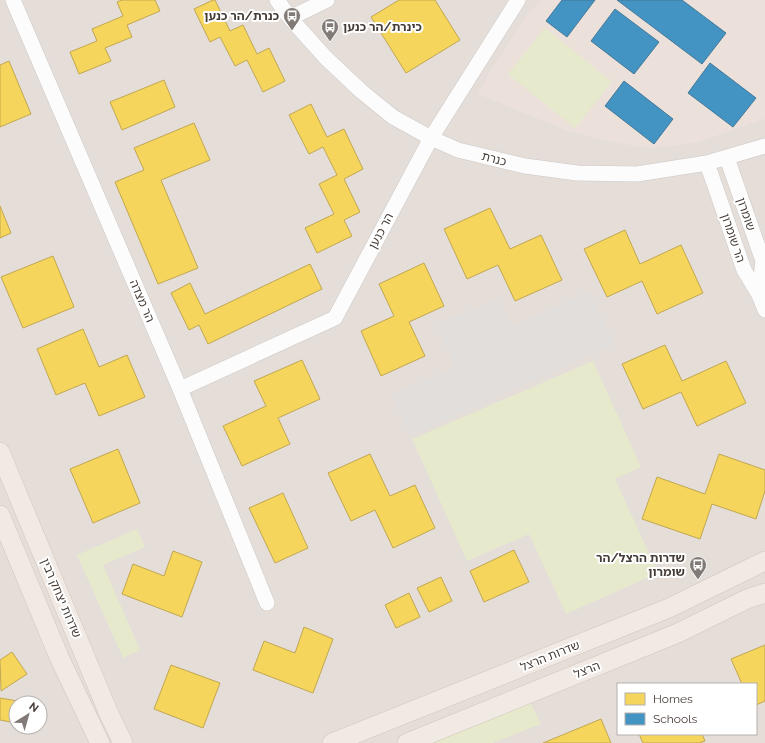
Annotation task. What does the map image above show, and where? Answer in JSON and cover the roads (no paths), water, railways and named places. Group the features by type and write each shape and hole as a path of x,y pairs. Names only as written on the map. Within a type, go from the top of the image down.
{"main road":[{"name":"שדרות יצחק רבין","path":"0,452 123,743"},
{"name":"שדרות יצחק רבין","path":"0,515 62,664 100,743"},
{"name":"שדרות הרצל","path":"332,743 669,608 765,561"},
{"name":"הרצל","path":"407,743 678,633 747,599 765,593"}],"street":[{"name":"הר מצדה","path":"14,0 180,389 268,603"},
{"name":"כנרת","path":"277,0 290,18 326,58 361,91 393,117 431,138 458,150 525,166 577,173 637,174 707,163 765,146"},
{"path":"290,18 327,0"},
{"name":"הר כנען","path":"180,389 335,318 431,138 518,0"},
{"name":"שומרון","path":"726,158 763,261 759,295"},
{"name":"הר שומרון","path":"707,163 744,270 759,295 765,310"}],"place":[{"name":"כנרת/הר כנען","path":"292,31"},
{"name":"כינרת/הר כנען","path":"330,42"},
{"name":"שדרות הרצל/הר שומרון","path":"698,580"}]}
